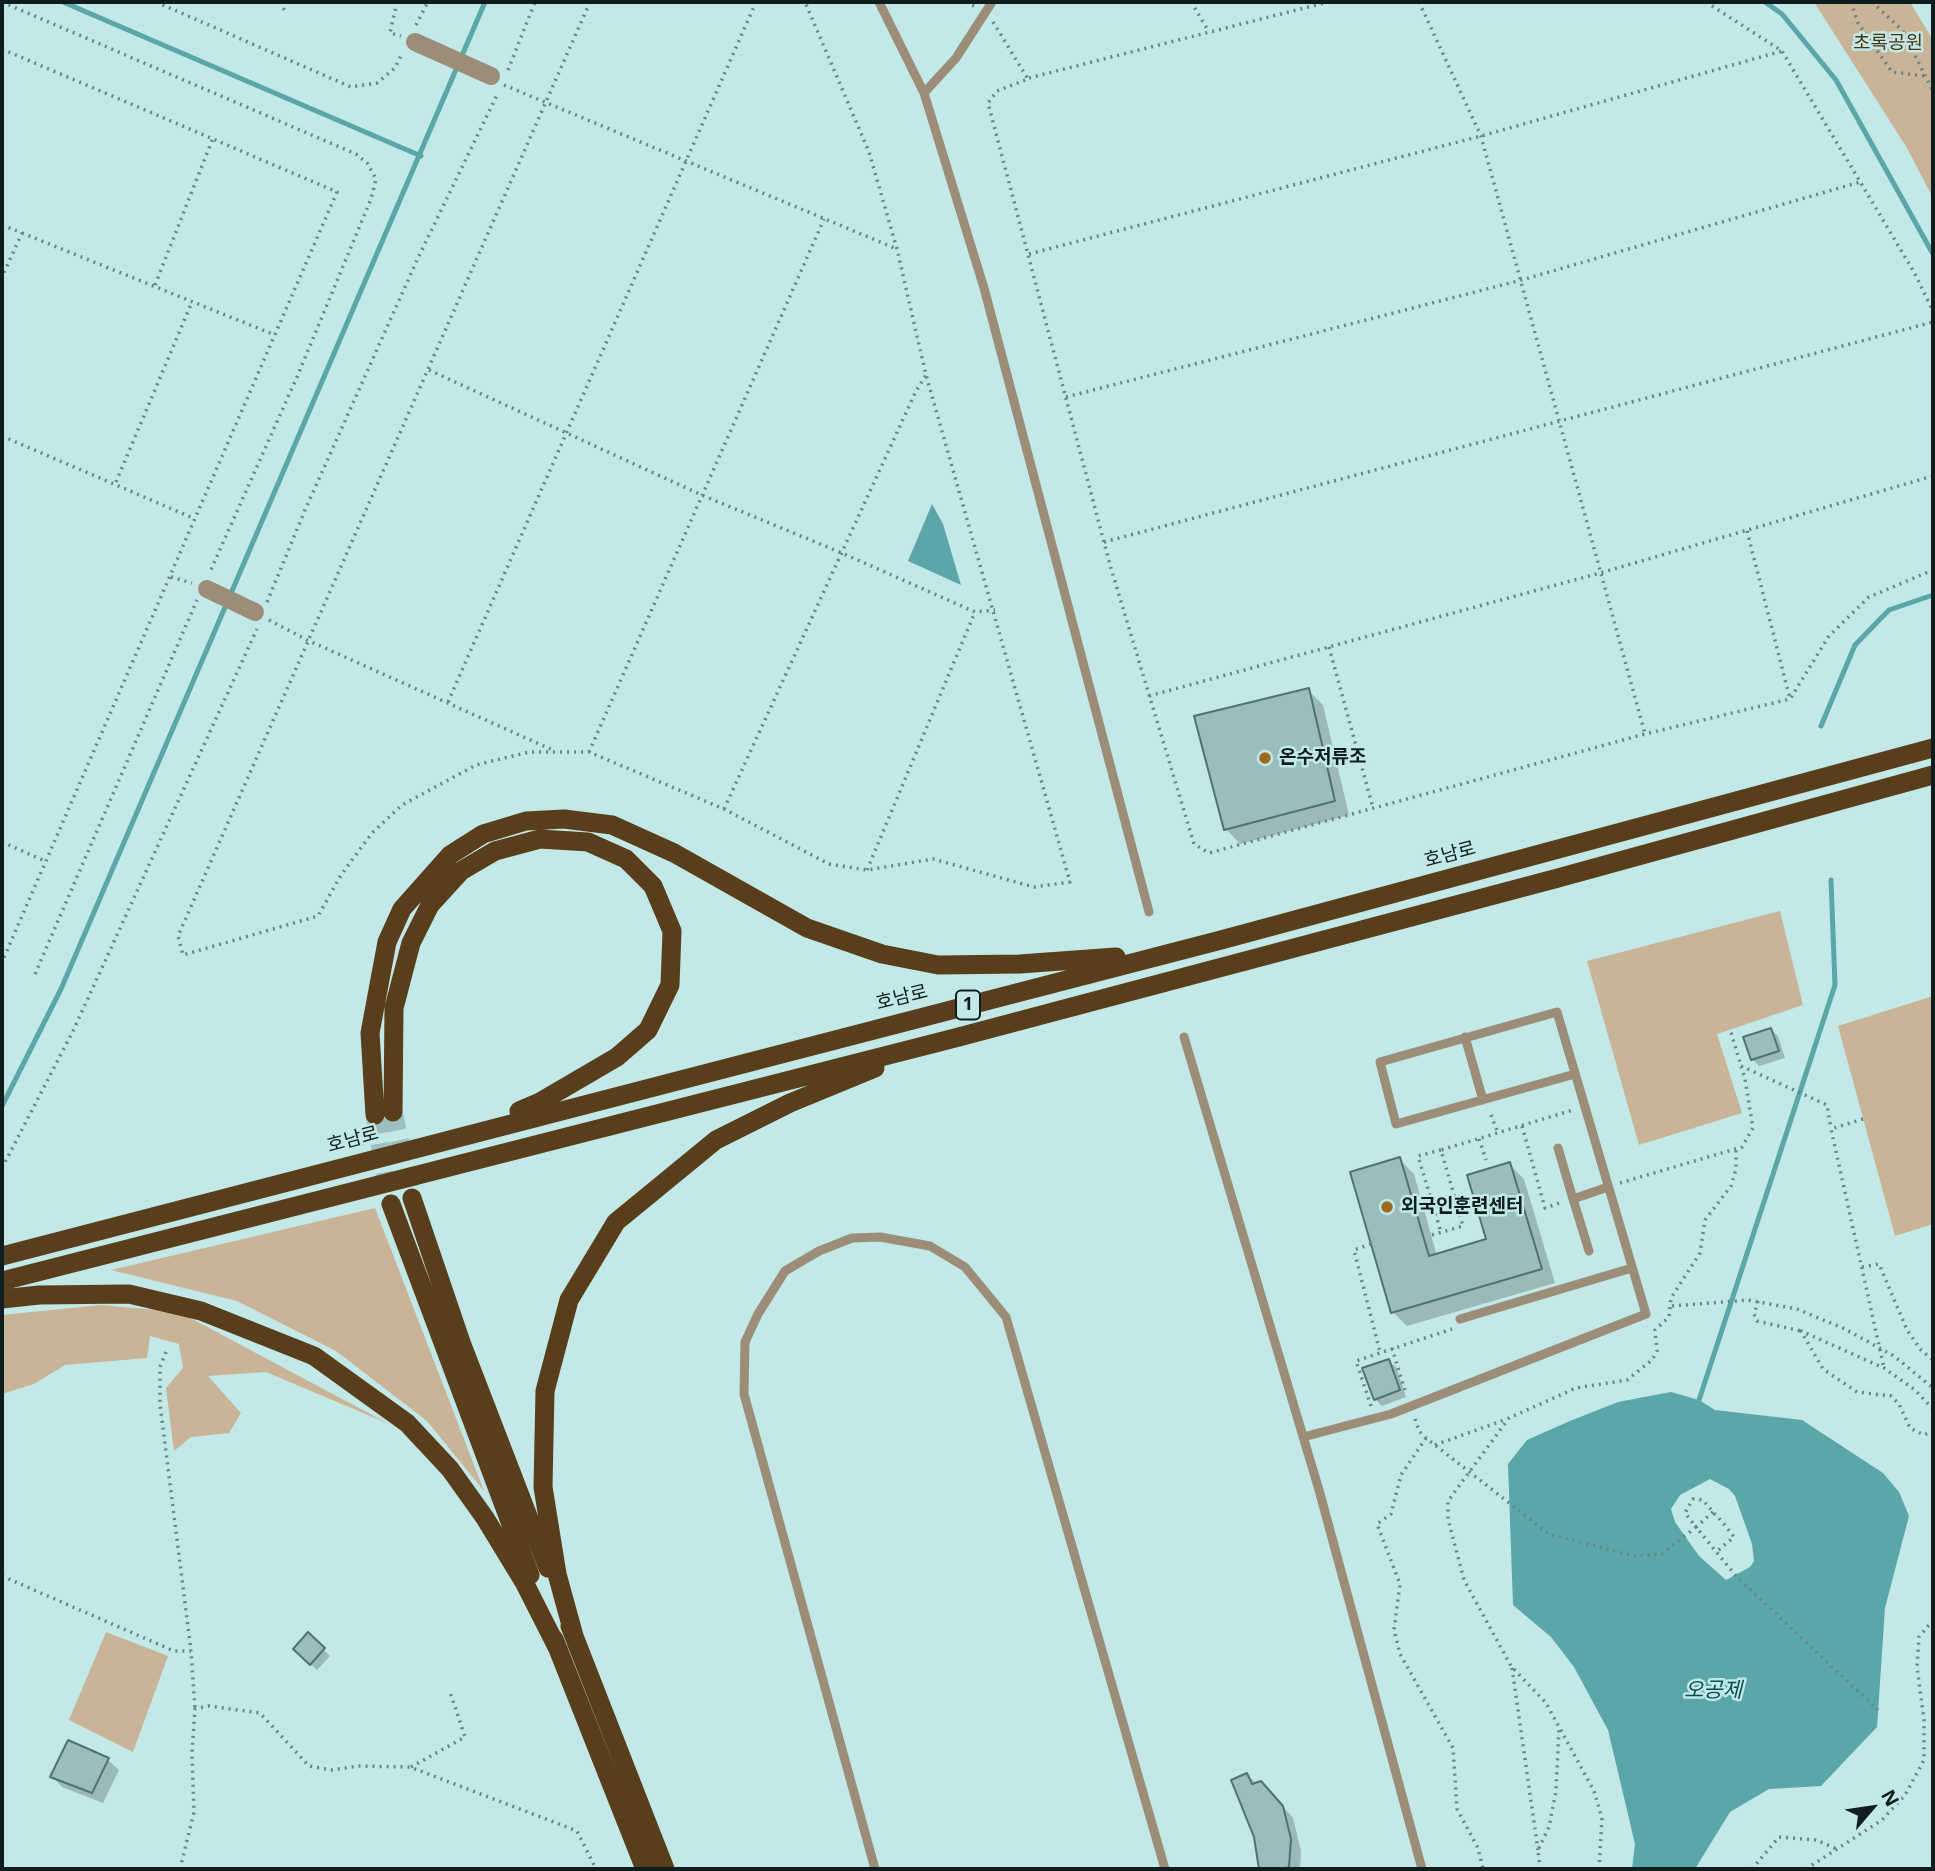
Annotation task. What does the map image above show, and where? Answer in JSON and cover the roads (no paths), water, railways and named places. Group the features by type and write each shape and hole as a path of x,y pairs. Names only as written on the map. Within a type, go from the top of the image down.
{"highway":[{"name":"호남로","path":"2,1256 1221,940 1933,748"},
{"name":"1","path":"2,1281 955,1038 1933,775"},
{"path":"454,1137 540,1102 617,1058 649,1030 670,985 672,931 653,886 626,859 588,842 540,839 495,851 461,871 438,896 430,905 411,943 394,1008 384,1113 370,1033 387,942 402,909 422,883 450,855 483,834 526,821 564,819 612,825 674,853 807,928 881,954 939,965 1105,959 1221,940"},
{"path":"574,1636 557,1574 543,1487 545,1391 569,1300 616,1222 716,1140 790,1103 955,1038"},
{"path":"412,1198 462,1345 665,1869"},
{"path":"391,1204 559,1651 645,1869"},
{"path":"2,1299 39,1295 129,1294 201,1311 314,1356 407,1423 450,1469 518,1572 559,1651"}],"street":[{"path":"412,41 496,80"},
{"path":"204,588 259,614"}],"lane":[{"path":"879,2 924,93 987,302 1149,912"},
{"path":"924,93 956,58 992,2"},
{"path":"1303,1437 1391,1414 1646,1314 1557,1012 1380,1062 1396,1124 1575,1074"},
{"path":"1184,1037 1303,1437 1422,1869"},
{"path":"1465,1037 1483,1100"},
{"path":"1558,1149 1589,1251"},
{"path":"1573,1199 1608,1186"},
{"path":"876,1869 744,1394 746,1342 758,1314 785,1271 819,1251 852,1238 880,1237 930,1245 965,1267 1006,1317 1165,1869"},
{"path":"1460,1319 1632,1268"}],"water":[{"path":"932,504 943,524 961,585 908,561"},
{"name":"오공제","path":"1671,1392 1699,1400 1715,1410 1802,1420 1883,1473 1899,1492 1909,1516 1885,1608 1877,1727 1821,1786 1769,1789 1730,1812 1695,1869 1632,1869 1635,1844 1608,1730 1574,1667 1551,1637 1513,1605 1508,1464 1527,1440 1618,1402","holes":["1710,1479 1729,1489 1735,1496 1752,1544 1754,1561 1750,1567 1726,1580 1699,1556 1675,1522 1671,1509 1680,1495"]}],"waterway":[{"path":"63,2 421,156"},
{"path":"2,1106 61,989 485,2"},
{"path":"1765,2 1782,14 1836,80 1933,254"},
{"path":"1821,726 1855,645 1889,610 1933,595"},
{"path":"1699,1400 1835,985 1831,880"}],"tunnel":[{"path":"393,1112 412,1198"},
{"path":"375,1115 391,1204"}],"place":[{"name":"온수저류조","path":"1265,758"},
{"name":"외국인훈련센터","path":"1387,1207"}],"park label":[{"name":"초록공원","path":"1888,44"}]}
